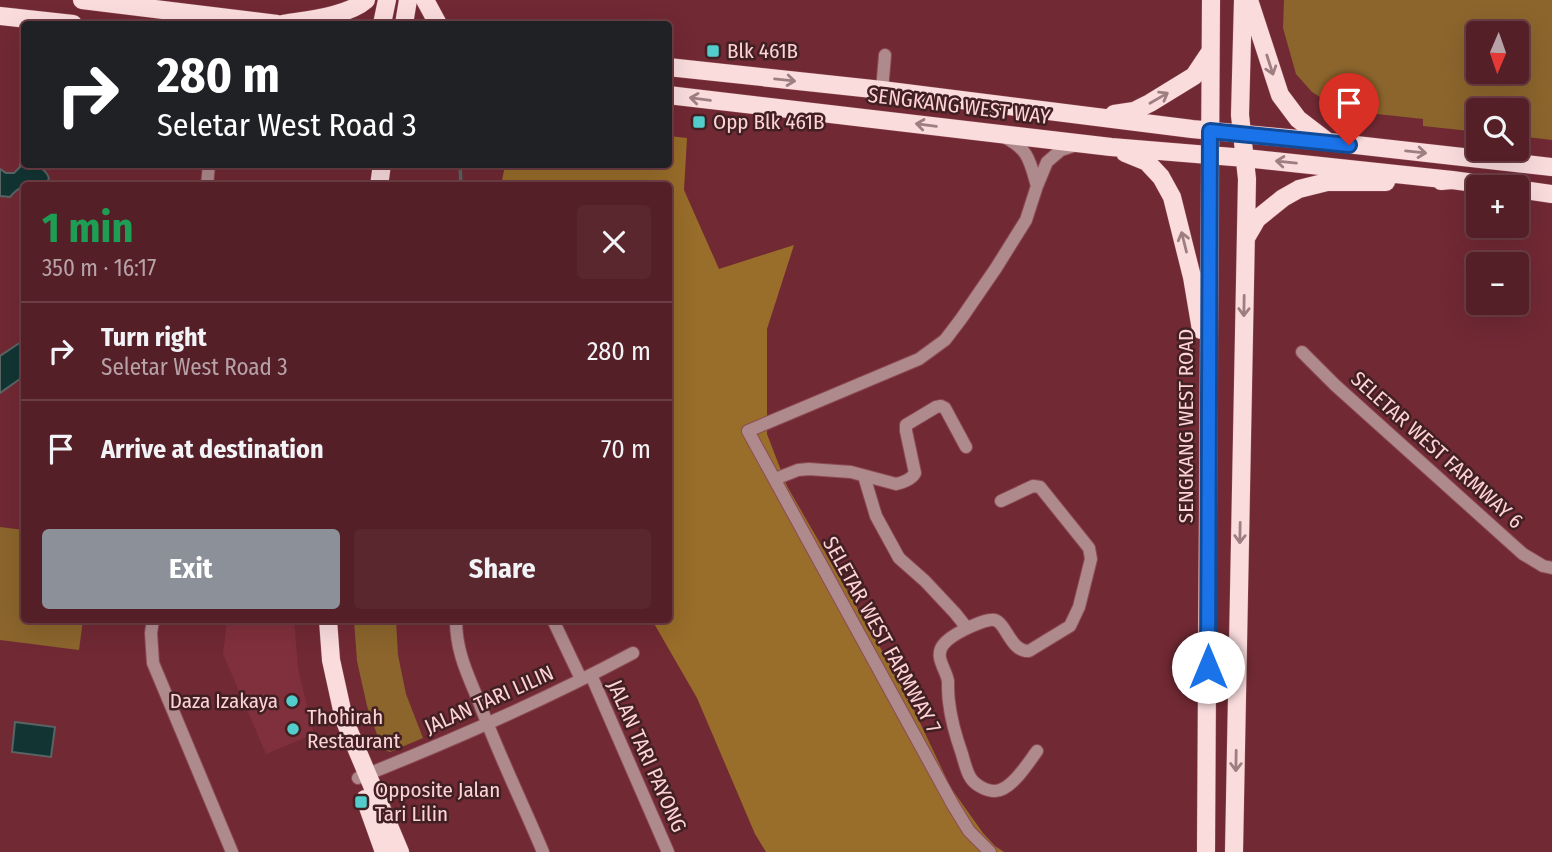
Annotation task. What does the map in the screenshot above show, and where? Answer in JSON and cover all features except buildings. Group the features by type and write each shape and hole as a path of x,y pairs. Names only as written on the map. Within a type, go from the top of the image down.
{"main road":[{"path":"82,0 253,21"},
{"path":"301,21 329,16 361,5 366,0"},
{"path":"383,21 387,0"},
{"path":"404,21 408,0"},
{"path":"425,0 436,21"},
{"name":"SENGKANG WEST ROAD","path":"1206,852 1210,0"},
{"path":"1234,852 1247,178 1240,115 1243,0"},
{"path":"1250,0 1280,95 1298,119 1329,142"},
{"path":"0,16 46,21"},
{"path":"1094,117 1134,111 1150,103 1194,76 1210,52"},
{"name":"SENGKANG WEST WAY","path":"672,67 882,90 1242,135 1552,167"},
{"name":"SENGKANG WEST WAY","path":"672,95 1111,147 1452,180"},
{"path":"1111,147 1147,162 1161,177 1172,197 1192,277 1209,382"},
{"path":"1246,238 1257,219 1299,188 1327,182 1466,182"},
{"path":"1529,191 1552,194"},
{"path":"320,623 327,687 337,722 400,852"},
{"path":"328,623 331,660 344,719 384,852"}],"street":[{"path":"882,90 885,55"},
{"path":"994,133 1024,149 1037,186"},
{"path":"1037,186 1047,162 1061,150 1081,143"},
{"name":"SELETAR WEST FARMWAY 7","path":"990,852 969,831 953,805 748,431 919,359 945,340 1013,242 1026,220 1037,186"},
{"name":"SELETAR WEST FARMWAY 6","path":"1302,352 1523,554 1543,566 1552,568"},
{"path":"775,479 803,469 852,472 895,484 915,473 906,425 941,406 945,408 966,447"},
{"path":"864,476 876,516 899,558 925,581 967,628"},
{"path":"1001,501 1033,486 1040,487 1089,548 1090,567 1079,607 1070,626 1029,651 1023,651 1014,645 999,622 990,619 967,628 942,645 939,657 947,677 948,701 956,734 969,776 976,784 996,791 1008,787 1037,751"},
{"path":"153,623 153,663 232,852"},
{"path":"456,623 456,639 487,723 543,852"},
{"name":"JALAN TARI PAYONG","path":"555,623 586,677 668,852"},
{"name":"JALAN TARI LILIN","path":"362,776 487,723 633,653"}],"shaded area":[{"path":"1284,0 1552,0 1552,140 1529,137 1529,98 1466,98 1466,131 1423,126 1423,119 1340,110 1312,92 1296,74 1283,28"},
{"path":"672,136 687,138 684,190 719,269 794,245 767,329 767,434 787,486 889,663 951,788 983,833 1004,852 766,852 755,834 697,698 654,623 672,623 672,182 502,182 504,168 672,168"},
{"path":"0,527 21,530 21,623 83,623 79,650 0,640"},
{"path":"227,623 294,623 298,669 314,734 266,754 223,654"},
{"path":"354,623 396,623 398,655 406,694 423,738 390,752 382,749 367,706 357,661"}],"water":[{"path":"20,156 21,168 42,169 49,178 47,182 21,182 21,188 10,197 0,196 0,169 6,173 14,173 20,167"},
{"path":"21,342 21,378 0,393 0,356"},
{"path":"15,722 55,727 51,757 12,752"}],"waterway":[{"path":"460,168 461,182"}],"place":[{"name":"Blk 461B","path":"713,51"},
{"name":"Opp Blk 461B","path":"699,122"},
{"name":"Daza Izakaya","path":"292,701"},
{"name":"Thohirah Restaurant","path":"293,729"},
{"name":"Opposite Jalan Tari Lilin","path":"361,802"}],"route":[{"path":"1208,667 1210,131 1349,145"}]}
